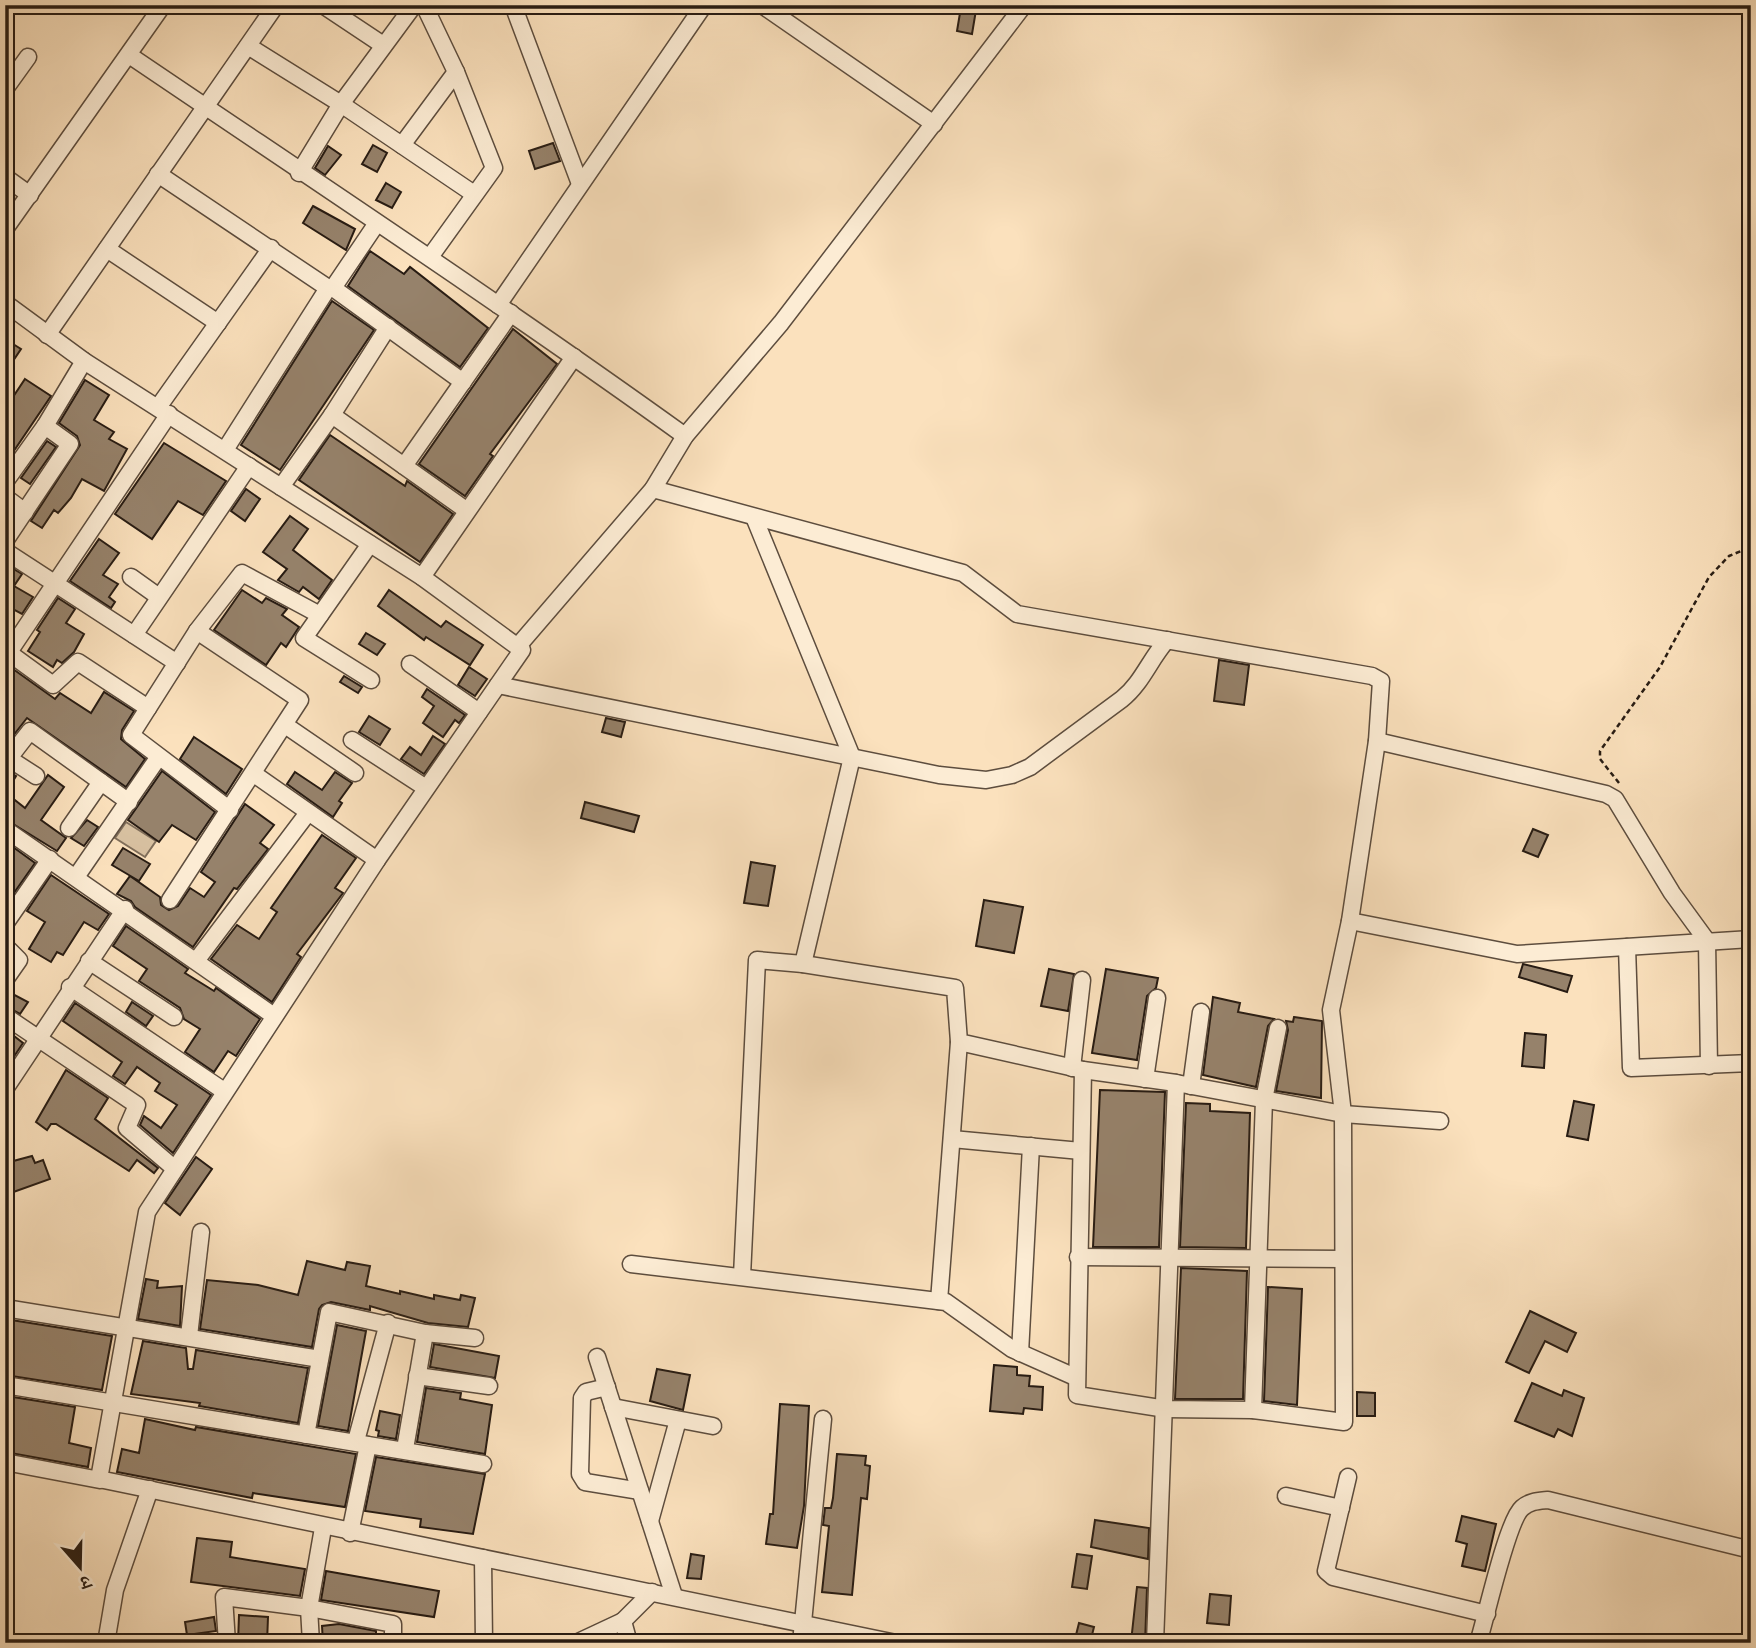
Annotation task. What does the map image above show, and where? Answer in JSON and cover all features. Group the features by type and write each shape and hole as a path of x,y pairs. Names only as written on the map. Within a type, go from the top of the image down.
{"street":[{"path":"5,229 163,5"},
{"path":"47,335 276,5"},
{"path":"323,5 383,44"},
{"path":"299,173 341,104 414,5"},
{"path":"424,5 456,72 494,167 430,257"},
{"path":"513,5 580,184"},
{"path":"404,466 463,382 580,184 704,5"},
{"path":"762,5 934,124"},
{"path":"518,646 653,489 685,436 781,323 1024,5"},
{"path":"248,46 341,104 474,194"},
{"path":"129,55 299,173 430,257 685,436"},
{"path":"5,89 29,57"},
{"path":"402,145 456,72"},
{"path":"158,174 388,327 463,382"},
{"path":"5,177 30,195"},
{"path":"225,450 330,288 377,222"},
{"path":"148,708 78,662 53,685 6,654 218,323 271,248"},
{"path":"107,249 218,323"},
{"path":"5,324 10,306 85,360 422,577 518,646 521,654 376,860 147,1212 100,1480"},
{"path":"281,487 332,415 388,327"},
{"path":"422,577 466,509 575,357"},
{"path":"5,482 45,426 85,360"},
{"path":"332,415 466,509"},
{"path":"5,541 70,444 45,426"},
{"path":"134,635 249,466"},
{"path":"653,489 963,573 1017,614 1378,678 1382,686 1377,741 1350,920 1331,1010 1343,1114 1343,1422 1253,1410 1166,1409 1079,1397 1075,1377 1081,1151 1077,1069 1082,980"},
{"path":"5,497 25,512"},
{"path":"754,517 852,757 803,964"},
{"path":"370,544 304,638 372,680"},
{"path":"5,551 177,663"},
{"path":"230,810 131,735 197,631 244,572 320,615"},
{"path":"131,577 159,597"},
{"path":"170,900 300,700 197,631"},
{"path":"498,685 939,775 986,780 1012,775 1030,767 1122,699 1133,690 1150,659 1167,640"},
{"path":"410,664 480,712"},
{"path":"285,725 355,773"},
{"path":"36,776 7,757 30,731 129,802"},
{"path":"352,740 426,788"},
{"path":"1377,741 1606,793 1615,799 1672,893 1707,941 1709,1066"},
{"path":"76,877 158,758"},
{"path":"254,774 307,814 376,860"},
{"path":"69,828 101,782"},
{"path":"196,961 307,814"},
{"path":"5,829 125,909 274,1016"},
{"path":"5,924 50,859"},
{"path":"5,1089 70,987 125,909"},
{"path":"1350,920 1517,954 1751,939"},
{"path":"5,946 19,960 5,980"},
{"path":"1627,947 1631,1068 1751,1063"},
{"path":"742,1276 757,960 803,964 955,988 959,1042 939,1301"},
{"path":"89,961 174,1017"},
{"path":"70,987 224,1091"},
{"path":"1145,1079 1157,998"},
{"path":"1155,1643 1170,1258 1183,1085 1201,1012"},
{"path":"5,1016 137,1105 127,1128 174,1168"},
{"path":"1253,1410 1264,1100 1278,1028"},
{"path":"959,1042 1077,1069 1343,1114 1440,1121"},
{"path":"952,1139 1081,1151"},
{"path":"1020,1353 1031,1146"},
{"path":"188,1336 201,1232"},
{"path":"1078,1257 1343,1259"},
{"path":"631,1264 946,1302 1020,1353 1075,1377"},
{"path":"5,1308 320,1359"},
{"path":"306,1435 330,1312 425,1333 475,1338"},
{"path":"350,1533 362,1443 388,1323"},
{"path":"405,1449 425,1333"},
{"path":"597,1357 674,1596"},
{"path":"417,1376 489,1386"},
{"path":"5,1385 483,1464"},
{"path":"607,1387 586,1392 582,1398 580,1474 585,1482 640,1491"},
{"path":"613,1407 713,1426"},
{"path":"801,1643 823,1419"},
{"path":"650,1521 678,1420"},
{"path":"5,1462 150,1489 323,1528 652,1591 896,1643"},
{"path":"1348,1477 1326,1571 1333,1577 1487,1614"},
{"path":"106,1643 115,1590 150,1489"},
{"path":"1286,1496 1341,1508"},
{"path":"1478,1643 1511,1529 1520,1509 1531,1502 1548,1500 1751,1550"},
{"path":"311,1643 309,1608 323,1528"},
{"path":"483,1558 484,1643"},
{"path":"576,1643 623,1621 652,1591"},
{"path":"227,1643 224,1597 309,1608 394,1624 393,1643"},
{"path":"623,1621 629,1643"}],"path":[{"path":"1615,799 1619,783 1600,759 1600,751 1660,667 1709,577 1729,556 1751,547"}],"shaded area":[{"path":"126,822 156,841 145,857 115,838"}],"building":[{"path":"961,7 976,10 972,34 957,31"},
{"path":"553,143 560,161 535,169 529,151"},
{"path":"373,145 387,153 377,172 362,164"},
{"path":"328,146 341,155 325,175 315,168"},
{"path":"386,183 401,192 392,208 376,200"},
{"path":"313,206 355,229 346,250 303,223"},
{"path":"370,251 404,274 410,267 488,328 460,367 348,286"},
{"path":"332,301 374,330 280,470 241,445"},
{"path":"513,329 557,364 490,454 493,456 465,496 419,464"},
{"path":"5,339 21,349 5,373"},
{"path":"25,379 51,396 5,464 5,409"},
{"path":"85,380 109,395 94,420 114,432 109,439 127,449 104,491 82,479 71,498 58,513 54,510 42,528 31,521 80,445 77,436 59,423"},
{"path":"330,435 405,486 407,481 453,514 420,562 299,480"},
{"path":"47,441 56,447 30,484 21,478"},
{"path":"164,443 226,481 203,515 178,501 152,539 115,514"},
{"path":"246,489 260,499 245,521 231,511"},
{"path":"290,516 308,529 293,550 332,580 319,599 303,587 299,592 278,580 287,569 263,552"},
{"path":"99,539 119,553 103,575 118,584 109,597 115,602 111,608 70,581"},
{"path":"5,564 22,574 14,586 33,597 22,614 5,605"},
{"path":"242,590 262,603 266,598 287,609 282,615 299,627 286,647 281,643 266,665 214,630"},
{"path":"389,590 441,627 446,621 483,645 470,665 426,637 424,640 378,606"},
{"path":"58,598 75,609 66,623 84,634 74,652 62,663 57,660 53,667 28,651 40,632 37,630"},
{"path":"366,633 385,644 377,655 359,644"},
{"path":"1219,660 1249,665 1244,705 1214,701"},
{"path":"469,667 487,679 475,696 458,685"},
{"path":"13,669 55,699 60,693 91,713 104,692 134,711 122,730 121,739 145,759 126,787 27,718 5,746 5,683"},
{"path":"344,676 362,687 358,693 340,682"},
{"path":"427,689 465,715 459,723 455,720 443,737 423,723 434,706 422,697"},
{"path":"369,716 390,729 380,745 359,732"},
{"path":"606,718 625,722 621,737 602,732"},
{"path":"433,736 445,744 424,774 401,759 410,747 421,755"},
{"path":"194,737 242,769 226,794 180,759"},
{"path":"5,769 16,776 6,793 25,808 48,775 64,787 41,820 66,838 57,851 5,819"},
{"path":"162,771 215,812 196,840 172,825 159,842 128,820"},
{"path":"295,772 322,790 335,772 352,783 339,801 342,803 333,817 287,784"},
{"path":"585,802 639,816 634,832 581,818"},
{"path":"245,804 274,825 260,843 268,849 237,889 234,888 193,947 135,907 131,901 117,894 130,876 160,897 161,905 169,910 178,906 190,888 204,897 215,882 201,872"},
{"path":"87,820 98,827 84,846 71,838"},
{"path":"1533,829 1548,835 1538,857 1523,851"},
{"path":"322,835 356,858 335,888 343,893 297,954 301,957 272,1002 211,959 237,925 259,939 277,912 271,908"},
{"path":"13,847 35,863 9,900 5,897 5,858"},
{"path":"123,848 150,864 139,881 112,865"},
{"path":"751,862 775,866 768,906 744,903"},
{"path":"51,875 109,914 98,930 84,922 63,955 57,952 51,962 29,949 45,922 27,911"},
{"path":"984,900 1023,907 1014,953 976,946"},
{"path":"126,926 188,969 185,973 214,991 216,988 260,1019 236,1056 228,1051 214,1072 185,1052 200,1029 184,1019 180,1008 139,981 147,969 113,946"},
{"path":"1523,964 1572,976 1567,992 1519,977"},
{"path":"1049,969 1074,974 1068,1011 1041,1006"},
{"path":"1106,969 1158,978 1156,988 1147,996 1137,1060 1092,1053"},
{"path":"5,990 28,1002 20,1014 5,1006"},
{"path":"1213,997 1240,1003 1238,1012 1274,1019 1268,1026 1256,1087 1203,1075"},
{"path":"132,1002 153,1016 146,1026 126,1012"},
{"path":"75,1003 211,1095 173,1153 140,1125 144,1116 161,1128 177,1105 155,1091 160,1083 137,1067 125,1084 113,1076 122,1062 63,1021"},
{"path":"1294,1017 1322,1021 1321,1098 1276,1091 1288,1030 1286,1021 1293,1022"},
{"path":"5,1029 23,1043 5,1070"},
{"path":"1525,1033 1546,1035 1544,1068 1522,1066"},
{"path":"66,1070 108,1098 95,1119 158,1168 154,1173 137,1160 129,1171 56,1124 51,1124 47,1130 36,1122"},
{"path":"1100,1090 1165,1092 1159,1247 1093,1247"},
{"path":"1574,1101 1594,1105 1588,1140 1567,1136"},
{"path":"1186,1103 1210,1104 1210,1111 1250,1113 1246,1248 1180,1247"},
{"path":"32,1156 35,1163 43,1160 50,1179 5,1195 5,1177 11,1175 6,1163"},
{"path":"196,1157 212,1169 180,1215 165,1203"},
{"path":"307,1261 345,1270 347,1262 370,1266 366,1286 400,1294 400,1291 434,1299 434,1295 460,1300 461,1295 475,1298 468,1327 428,1323 370,1306 370,1310 331,1302 319,1309 312,1347 200,1329 207,1280 258,1285 298,1295"},
{"path":"1181,1268 1247,1271 1243,1399 1175,1399"},
{"path":"146,1279 158,1281 157,1288 182,1286 180,1326 138,1319"},
{"path":"1268,1287 1302,1289 1297,1405 1264,1401"},
{"path":"1530,1311 1576,1333 1567,1352 1545,1341 1529,1373 1506,1362"},
{"path":"5,1319 112,1336 102,1390 5,1375"},
{"path":"337,1325 366,1331 348,1431 318,1426"},
{"path":"143,1341 186,1348 188,1369 193,1369 196,1350 308,1368 298,1423 199,1406 200,1403 131,1394"},
{"path":"434,1344 499,1356 495,1378 430,1367"},
{"path":"994,1365 1017,1367 1017,1375 1030,1376 1029,1386 1043,1387 1042,1410 1024,1408 1023,1414 990,1411"},
{"path":"657,1369 690,1375 683,1410 650,1401"},
{"path":"1532,1383 1562,1396 1564,1390 1584,1398 1572,1436 1558,1429 1554,1437 1515,1421"},
{"path":"426,1388 461,1393 460,1399 492,1405 485,1454 417,1442"},
{"path":"1357,1392 1375,1393 1375,1416 1357,1416"},
{"path":"13,1397 75,1407 69,1443 91,1448 88,1467 5,1452 5,1433"},
{"path":"780,1404 809,1406 804,1506 797,1548 766,1544 770,1514 773,1514"},
{"path":"380,1411 400,1415 396,1439 378,1436 379,1431 376,1430"},
{"path":"145,1419 195,1430 196,1427 356,1454 345,1507 253,1493 252,1498 117,1472 122,1449 139,1453"},
{"path":"837,1454 866,1456 865,1465 870,1466 867,1499 861,1498 852,1595 822,1592 829,1526 823,1525 825,1508 831,1508 833,1498"},
{"path":"376,1457 485,1474 473,1534 420,1527 421,1519 365,1511"},
{"path":"1462,1516 1496,1524 1485,1571 1462,1566 1467,1544 1456,1541"},
{"path":"1095,1520 1149,1528 1148,1559 1091,1547"},
{"path":"197,1538 232,1542 230,1557 305,1569 300,1596 191,1582"},
{"path":"691,1554 704,1556 701,1579 687,1578"},
{"path":"1077,1554 1092,1556 1087,1589 1072,1587"},
{"path":"326,1571 439,1591 434,1617 321,1600"},
{"path":"1137,1587 1147,1588 1145,1643 1131,1642"},
{"path":"1210,1594 1231,1596 1229,1625 1207,1623"},
{"path":"239,1615 268,1617 267,1643 238,1643"},
{"path":"214,1617 216,1631 187,1635 185,1622"},
{"path":"1079,1623 1094,1627 1090,1643 1074,1643"},
{"path":"339,1624 376,1631 376,1643 323,1643 322,1626"}]}
